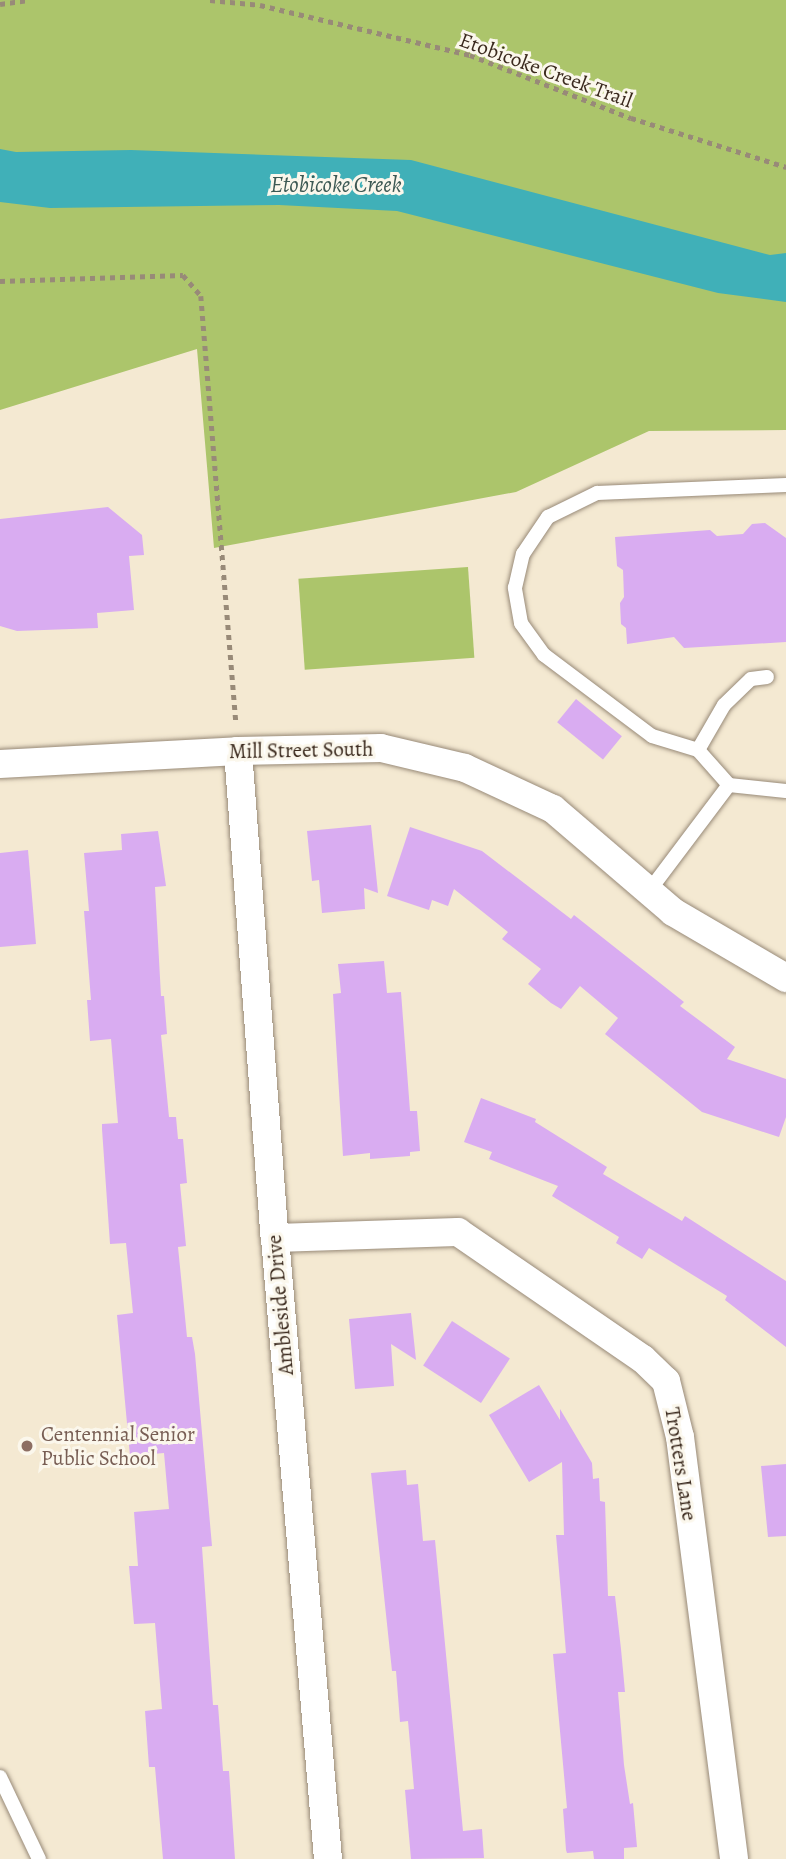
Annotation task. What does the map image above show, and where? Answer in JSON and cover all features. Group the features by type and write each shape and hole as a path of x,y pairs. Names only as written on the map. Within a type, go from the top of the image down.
{"street":[{"name":"Mill Street South","path":"0,764 238,751 381,748 465,768 553,809 673,912 786,978"},
{"name":"Ambleside Drive","path":"238,751 275,1238 328,1859"},
{"name":"Trotters Lane","path":"275,1238 458,1232 643,1359 666,1381 680,1437 734,1859"}],"lane":[{"path":"786,485 597,493 548,517 523,554 515,588 521,623 544,654 652,736 698,750 729,785 786,791"},
{"path":"698,750 724,705 751,679 766,677"},
{"path":"649,891 729,785"},
{"path":"0,1777 39,1859"}],"path":[{"path":"0,4 27,0"},
{"name":"Etobicoke Creek Trail","path":"209,0 260,5 470,55 631,118 786,167"},
{"path":"0,281 183,275 201,296 238,751"}],"green space":[{"path":"0,0 786,0 786,430 649,431 516,492 214,548 197,349 0,410"},
{"path":"468,567 474,658 305,670 298,579"}],"water":[{"name":"Etobicoke Creek","path":"0,149 16,152 131,150 411,160 770,255 786,253 786,302 718,293 397,211 279,205 50,208 0,202"}],"building":[{"path":"108,507 142,535 144,555 129,556 134,610 97,613 98,628 17,631 0,626 0,519"},
{"path":"765,523 786,538 786,642 684,648 674,637 627,644 626,628 621,624 623,570 617,566 615,537 710,530 717,536 743,534 752,524"},
{"path":"576,699 622,736 603,759 557,722"},
{"path":"371,825 378,893 364,888 365,909 322,913 319,880 312,881 307,831"},
{"path":"410,827 482,851 571,919 574,915 684,1002 680,1006 735,1047 727,1059 786,1079 786,1117 779,1137 702,1112 605,1034 618,1018 580,986 561,1009 551,1003 528,984 541,969 502,939 508,932 454,889 448,906 432,900 429,910 387,896"},
{"path":"158,831 166,886 155,887 161,996 164,996 167,1034 161,1035 169,1117 176,1117 178,1139 183,1139 187,1183 180,1184 186,1246 178,1247 187,1337 192,1337 195,1354 212,1546 202,1547 213,1705 218,1705 223,1771 229,1771 235,1859 163,1859 155,1767 149,1767 145,1711 162,1709 155,1623 134,1624 129,1566 138,1566 134,1512 169,1509 164,1453 130,1456 117,1315 133,1313 126,1243 110,1244 102,1124 118,1123 111,1039 90,1041 87,1000 91,1000 84,911 89,911 84,853 122,850 121,834"},
{"path":"28,850 36,944 0,947 0,853"},
{"path":"384,961 387,993 401,992 410,1111 417,1111 420,1151 410,1152 410,1156 370,1159 370,1153 343,1156 333,994 341,993 338,964"},
{"path":"481,1098 536,1119 535,1122 607,1167 603,1174 682,1221 685,1216 786,1281 786,1347 725,1300 727,1296 649,1248 642,1259 616,1243 619,1237 552,1196 558,1186 489,1159 492,1152 464,1142"},
{"path":"411,1313 416,1360 391,1344 394,1386 355,1389 349,1319"},
{"path":"452,1321 510,1359 481,1403 423,1365"},
{"path":"539,1385 560,1420 560,1409 592,1463 593,1479 599,1478 600,1501 605,1502 608,1596 615,1596 625,1692 618,1692 624,1765 630,1804 633,1803 637,1847 624,1848 624,1859 594,1859 593,1851 567,1853 566,1850 563,1809 567,1808 553,1654 566,1653 556,1535 564,1535 562,1462 529,1482 489,1415"},
{"path":"786,1464 786,1536 768,1537 761,1466"},
{"path":"406,1470 407,1485 418,1484 423,1541 435,1540 463,1831 482,1829 484,1858 411,1859 405,1790 414,1789 408,1721 400,1722 396,1671 392,1671 371,1473"}],"place":[{"name":"Centennial Senior Public School","path":"27,1446"}]}
